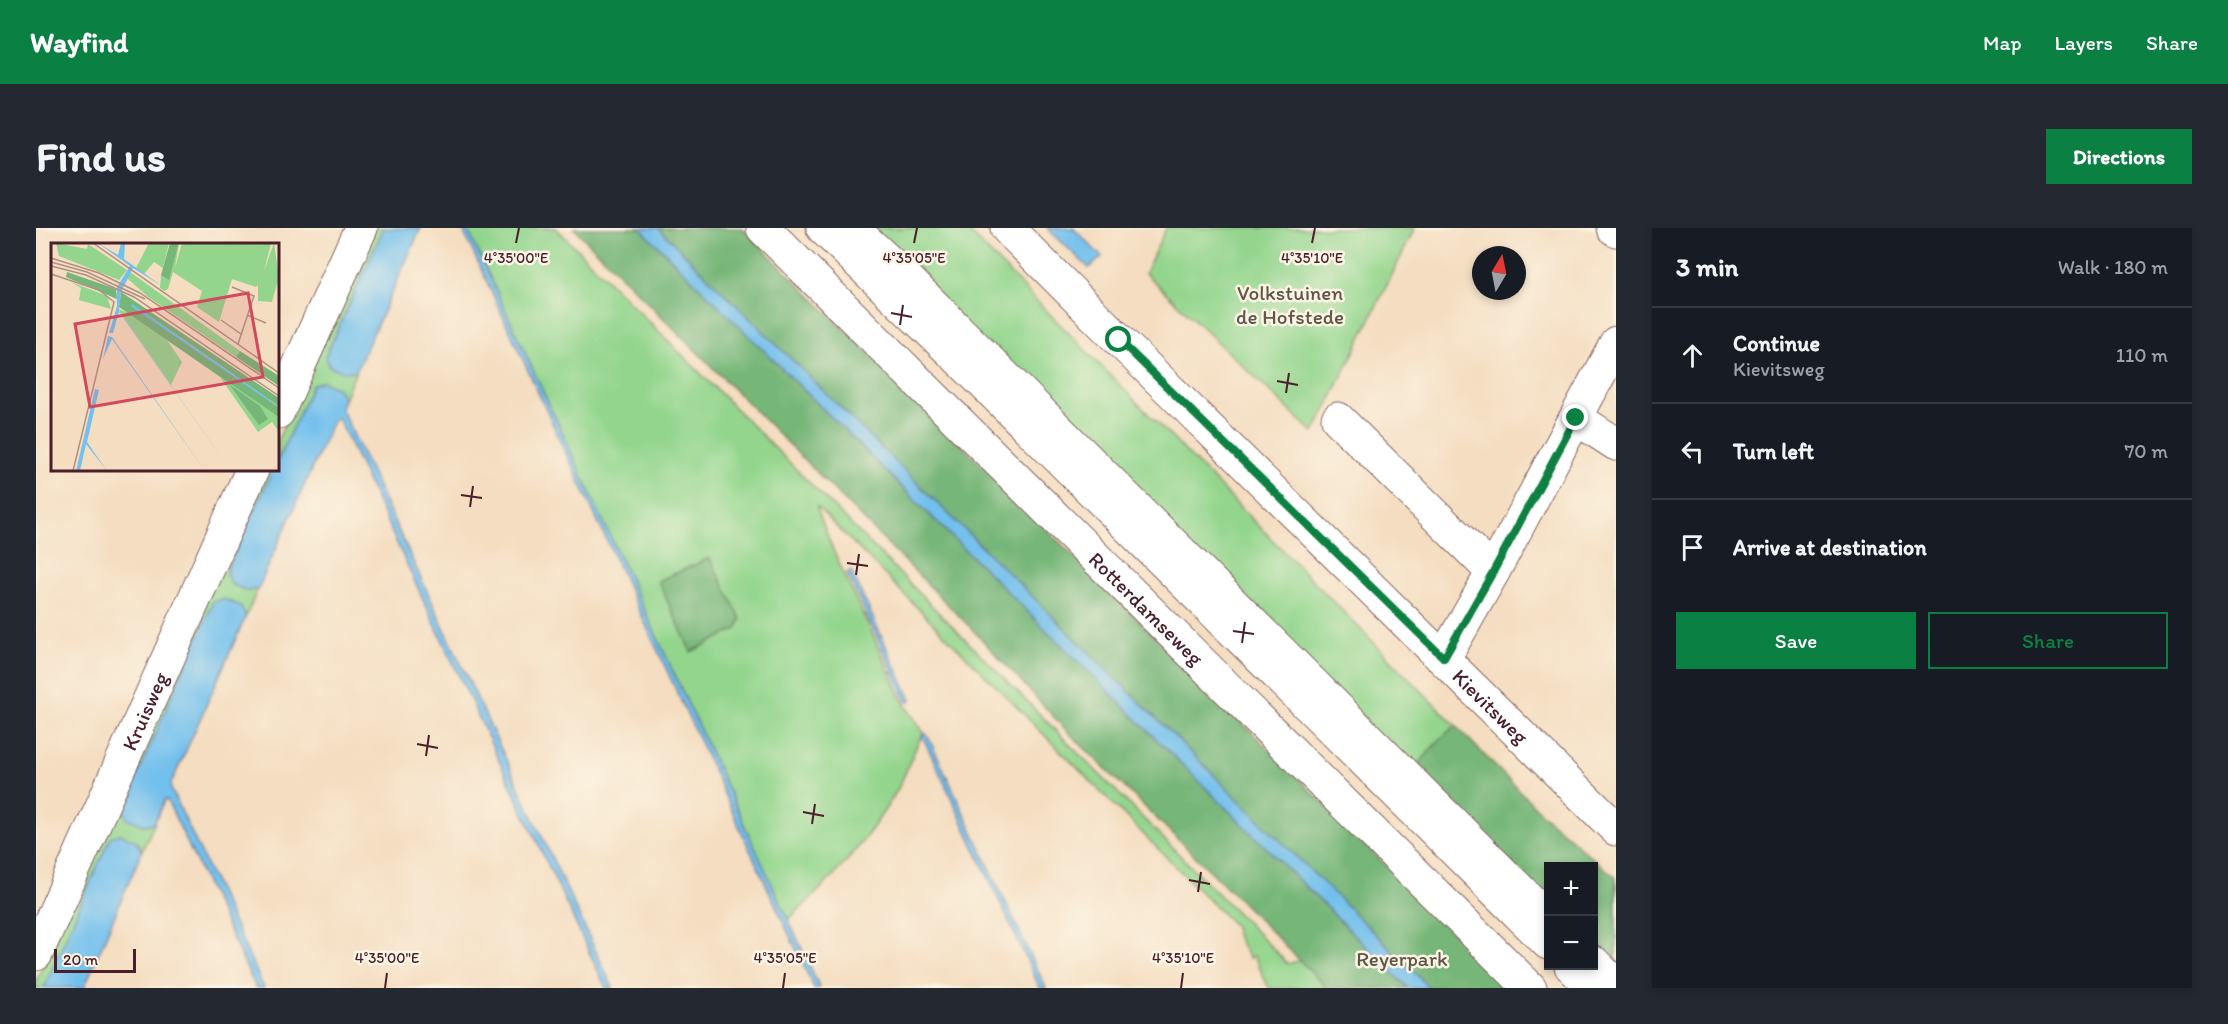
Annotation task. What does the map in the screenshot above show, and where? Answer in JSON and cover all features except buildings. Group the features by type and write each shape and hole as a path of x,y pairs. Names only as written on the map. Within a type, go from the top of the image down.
{"main road":[{"path":"279,410 361,228"},
{"name":"Rotterdamseweg","path":"763,228 1530,988"},
{"path":"823,228 976,376 1544,939"},
{"path":"852,228 899,271 1546,916"},
{"name":"Kievitsweg","path":"1007,228 1616,829"},
{"path":"1444,658 1616,343"},
{"path":"1576,418 1616,444"},
{"path":"1338,419 1493,572"},
{"name":"Kruisweg","path":"36,954 252,471"},
{"path":"1598,968 1616,985"},
{"path":"1575,970 1594,988"}],"green space":[{"path":"373,228 384,228 325,357 345,372 356,371 344,399 338,388 322,381 312,385 279,458 279,437"},
{"name":"Reyerpark","path":"467,228 556,228 1288,964 1411,923 1476,988 1269,988 1254,956 1249,958 1236,935 1235,926 816,506 833,550 905,705 924,733 900,785 860,845 820,890 788,920"},
{"path":"574,228 640,228 1408,988 1327,988 1067,731 972,629"},
{"name":"Reyerpark","path":"658,228 742,228 1510,988 1430,988"},
{"path":"861,228 965,228 1456,726 1438,742 1412,773"},
{"name":"Volkstuinen de Hofstede","path":"1166,228 1415,228 1314,433 1145,273"},
{"path":"264,471 273,471 226,572 231,584 247,591 258,589 246,616 239,606 224,599 143,825 154,824 142,851 136,841 110,837 44,988 36,988 36,981"},
{"path":"710,558 741,619 737,629 691,652 658,581"},
{"path":"1456,726 1542,814 1598,862 1544,862 1544,901 1412,773"},
{"path":"1598,862 1616,878 1616,970 1598,952"}],"water":[{"path":"384,228 421,228 356,371 345,372 329,366 325,357"},
{"path":"462,228 467,228 820,988 814,988"},
{"path":"640,228 658,228 1430,988 1408,988"},
{"path":"1047,228 1073,228 1102,257 1089,268"},
{"path":"322,381 338,388 344,399 341,408 613,988 606,988 338,418 334,419 258,589 247,591 231,584 226,572 273,471 279,471 279,458 312,385"},
{"path":"851,571 910,702 907,702 847,573"},
{"path":"224,599 240,606 246,616 171,784 171,789 264,988 256,988 167,800 164,801 154,824 143,825 127,818 123,807 213,602"},
{"path":"927,734 1046,988 1040,988 922,735"},
{"path":"120,834 136,841 142,851 84,988 44,988 110,837"}],"route":[{"path":"1119,340 1444,658 1576,418"}]}
